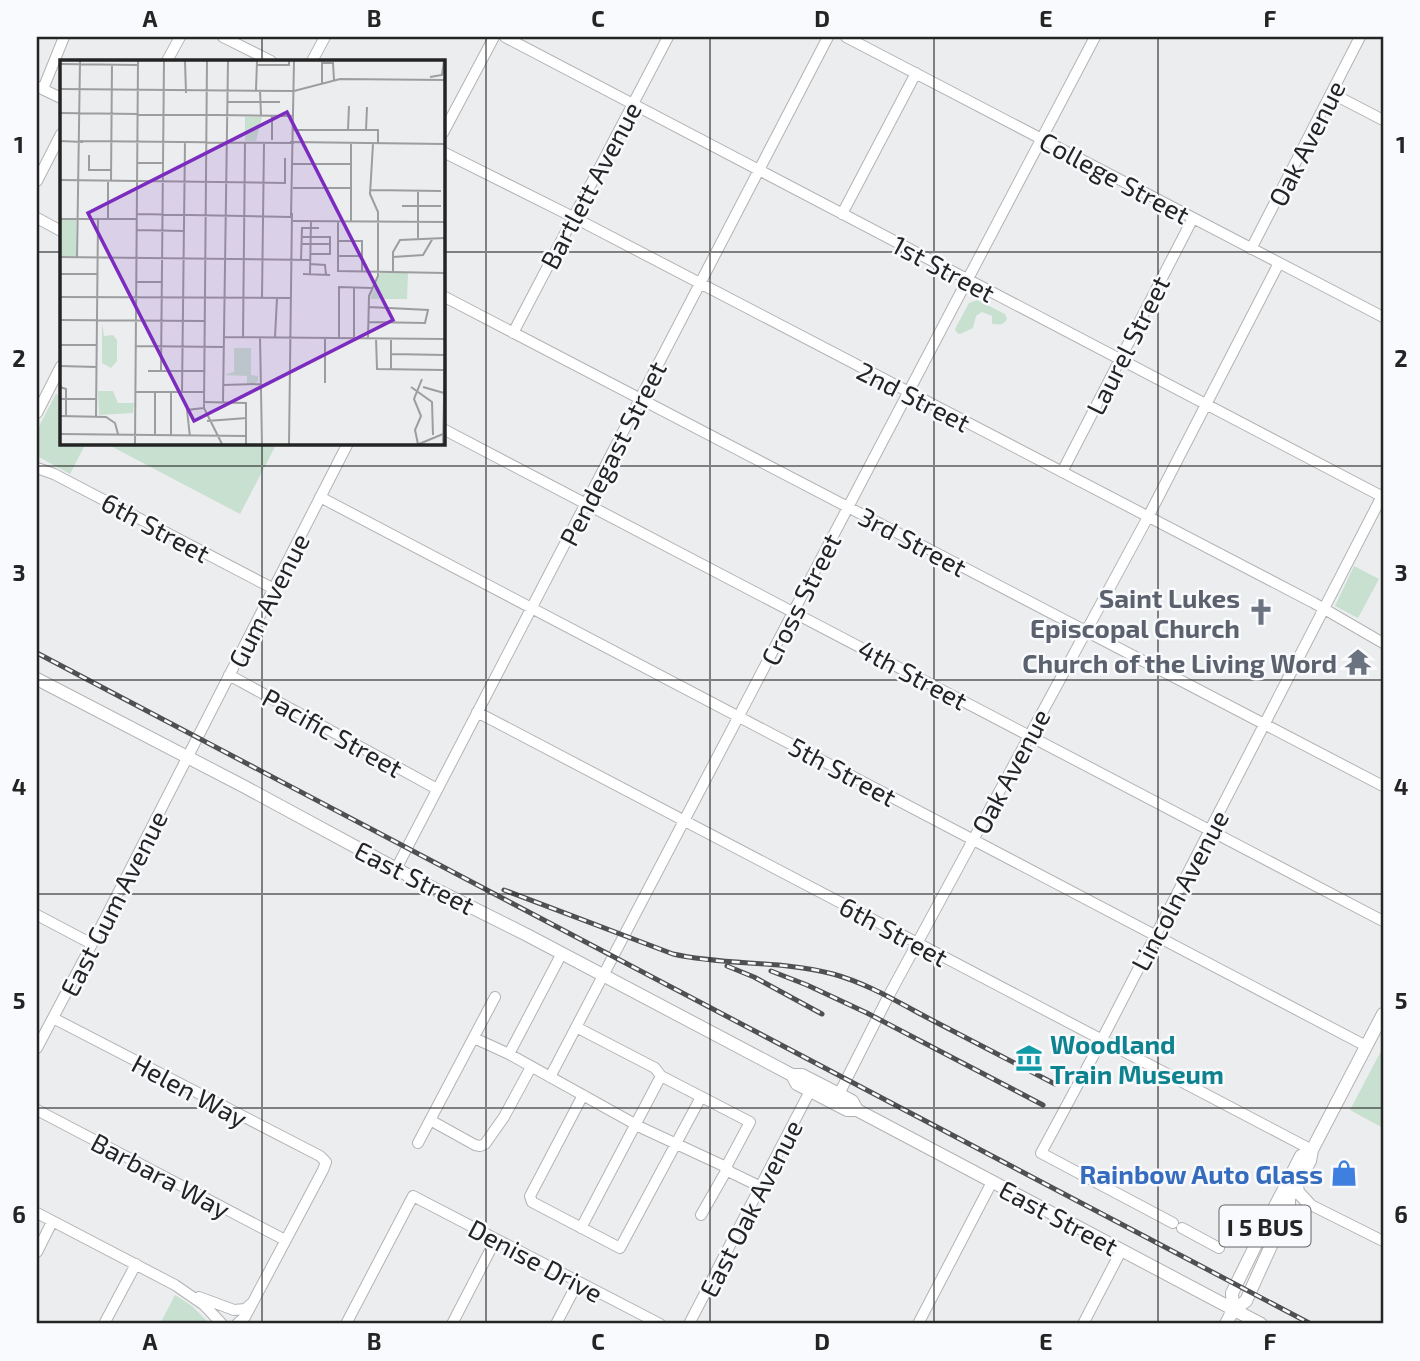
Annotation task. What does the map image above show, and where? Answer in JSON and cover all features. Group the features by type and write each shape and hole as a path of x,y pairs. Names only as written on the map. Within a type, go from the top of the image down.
{"main road":[{"name":"East Street","path":"37,679 792,1075 802,1075 839,1094 852,1101 857,1110"},
{"name":"I 5 BUS","path":"1233,1310 1246,1301 1289,1206 1289,1198 1310,1161 1312,1149 1383,1013"},
{"name":"East Street","path":"792,1075 797,1084 810,1091 847,1110 857,1110 1261,1324"},
{"name":"I 5 BUS","path":"1226,1324 1233,1310 1233,1293 1269,1219 1301,1156 1312,1149"},
{"path":"1297,1186 1302,1198 1309,1203"},
{"path":"1289,1206 1294,1201 1309,1203"}],"street":[{"path":"60,98 40,88 64,37"},
{"path":"168,60 180,37"},
{"path":"223,37 269,60"},
{"path":"313,60 325,37"},
{"path":"444,130 494,37"},
{"name":"1st Street","path":"506,37 1383,496"},
{"name":"Bartlett Avenue","path":"513,333 668,37"},
{"name":"Pendegast Street","path":"396,869 828,37"},
{"name":"College Street","path":"846,37 1383,317"},
{"name":"Cross Street","path":"550,1077 1095,37"},
{"name":"Oak Avenue","path":"1251,248 1332,93 1358,37"},
{"path":"842,214 916,73"},
{"path":"1332,93 1383,120"},
{"path":"37,181 60,136"},
{"name":"2nd Street","path":"444,152 1062,472 1324,609 1383,643"},
{"path":"37,218 60,230"},
{"name":"Laurel Street","path":"1062,472 1193,218"},
{"name":"Oak Avenue","path":"839,1094 1148,517 1279,263"},
{"name":"3rd Street","path":"444,297 1383,786"},
{"path":"37,413 60,368"},
{"name":"4th Street","path":"444,430 1383,921"},
{"name":"Gum Avenue","path":"188,757 347,444"},
{"name":"6th Street","path":"37,468 64,479 274,589"},
{"name":"Lincoln Avenue","path":"1219,1248 1041,1153 1383,496"},
{"name":"5th Street","path":"320,497 1366,1046"},
{"name":"Pacific Street","path":"229,675 437,789"},
{"name":"6th Street","path":"477,712 1312,1149"},
{"name":"East Gum Avenue","path":"37,1048 188,757"},
{"path":"37,915 92,944"},
{"path":"509,1054 562,953"},
{"path":"418,1143 495,997"},
{"name":"Helen Way","path":"53,1018 320,1156 326,1162 323,1170 285,1240"},
{"path":"576,1027 654,1068 661,1076 750,1122 701,1214"},
{"path":"474,1038 761,1187"},
{"path":"430,1120 475,1145 485,1144 531,1067"},
{"path":"581,1228 661,1076"},
{"name":"East Oak Avenue","path":"689,1324 810,1091"},
{"path":"583,1095 530,1196 532,1202 620,1248 701,1097"},
{"name":"Barbara Way","path":"37,1110 285,1240"},
{"path":"918,1324 992,1182"},
{"name":"Denise Drive","path":"346,1324 413,1196 660,1324"},
{"path":"1309,1203 1383,1241"},
{"path":"37,1213 190,1294 204,1304 222,1324"},
{"path":"37,1252 52,1222"},
{"path":"452,1324 496,1239"},
{"path":"237,1324 245,1317 285,1240"},
{"path":"1083,1324 1121,1251"},
{"path":"104,1324 136,1265"},
{"path":"556,1324 578,1282"},
{"path":"190,1294 234,1310 245,1309 254,1301"}],"green space":[{"path":"977,300 1005,314 1007,319 1003,324 992,324 992,316 982,312 976,316 973,328 957,333 955,329 969,303"},
{"path":"56,394 60,396 60,444 85,444 70,474 37,456 37,430"},
{"path":"107,444 276,444 240,514"},
{"path":"1354,566 1379,579 1358,618 1335,606"},
{"path":"1381,1051 1383,1053 1383,1128 1350,1110"},
{"path":"175,1295 192,1306 210,1324 160,1324"}],"railway":[{"path":"37,653 1311,1324"},
{"path":"504,890 673,954 794,967 833,974 857,982 1055,1084"},
{"path":"727,966 754,977 822,1014"},
{"path":"771,971 867,1013 1043,1105"}],"place":[{"name":"Saint Lukes Episcopal Church","path":"1261,612"},
{"name":"Church of the Living Word","path":"1358,662"},
{"name":"Woodland Train Museum","path":"1029,1058"},
{"name":"Rainbow Auto Glass","path":"1344,1173"}]}
